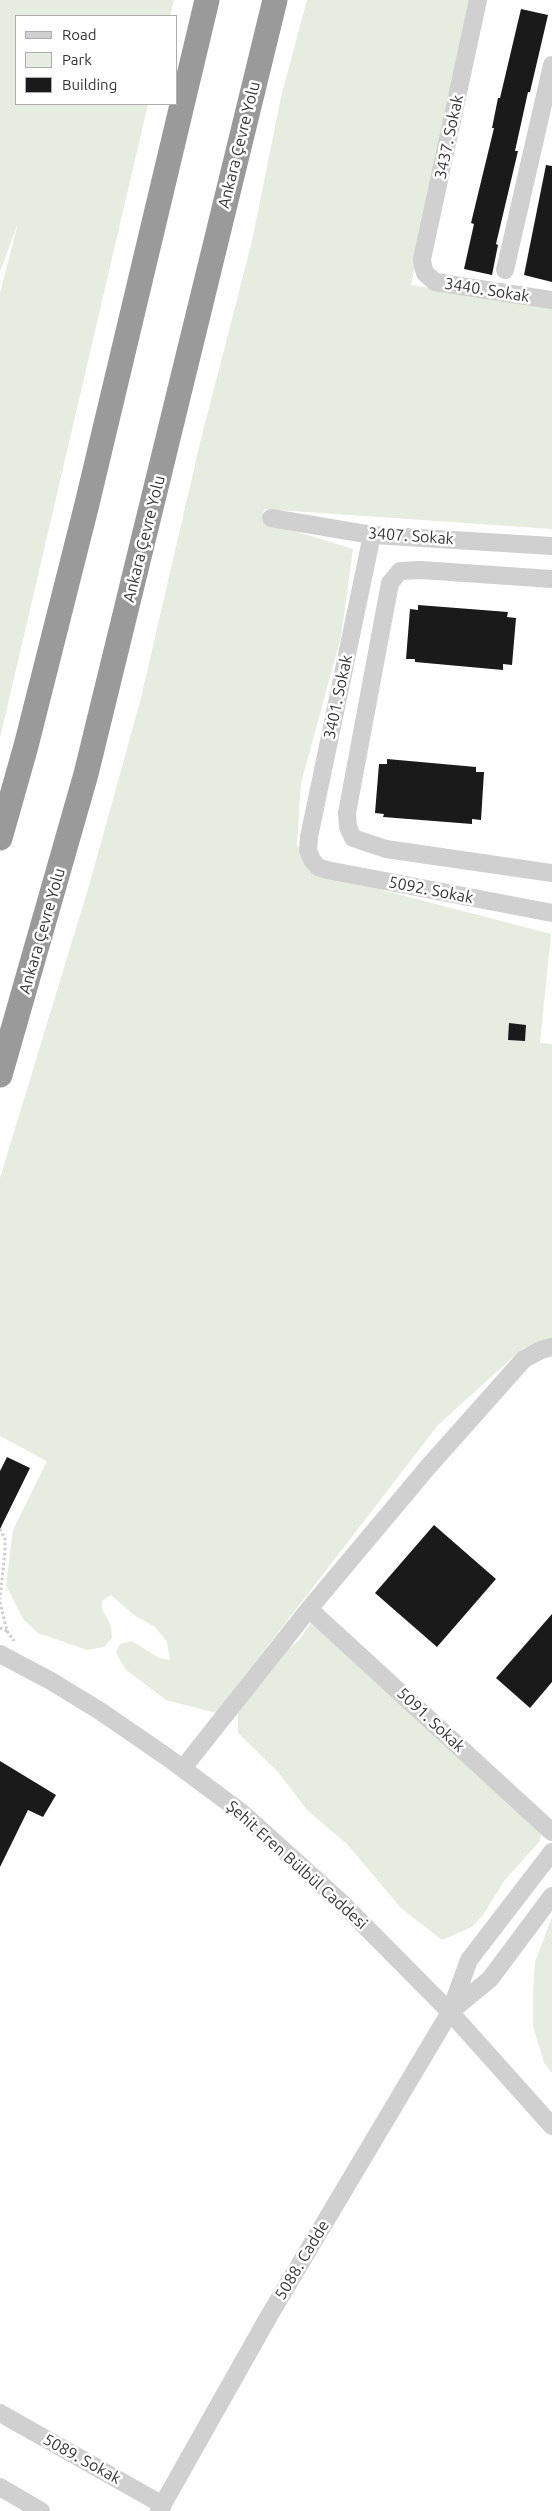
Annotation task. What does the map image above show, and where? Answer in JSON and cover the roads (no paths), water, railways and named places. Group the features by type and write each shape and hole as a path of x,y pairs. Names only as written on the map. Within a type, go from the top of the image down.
{"highway":[{"path":"0,838 29,736 84,514 207,0"},
{"name":"Ankara Çevre Yolu","path":"0,1075 86,774 275,0"}],"street":[{"name":"3437. Sokak","path":"425,273 422,259 478,0"},
{"path":"505,270 552,65"},
{"name":"3440. Sokak","path":"425,273 435,282 552,300"},
{"name":"3407. Sokak","path":"272,518 372,534 552,546"},
{"name":"3401. Sokak","path":"312,860 308,850 309,838 372,534"},
{"path":"552,580 421,570 400,571 390,583 347,813 348,827 353,838 386,849 552,873"},
{"name":"5092. Sokak","path":"312,860 318,866 327,870 552,913"},
{"path":"183,1768 309,1609 428,1467 524,1359 541,1350 552,1347"},
{"name":"5091. Sokak","path":"309,1609 552,1832"},
{"name":"Şehit Eren Bülbül Caddesi","path":"0,1654 51,1681 100,1711 183,1768 241,1812 336,1897 450,2012 552,2126"},
{"name":"5088. Cadde","path":"161,2508 269,2316 450,2012 469,1960 552,1852"},
{"name":"5088. Cadde","path":"450,2012 490,1979 552,1896"},
{"name":"5089. Sokak","path":"0,2413 161,2508"},
{"path":"0,2487 41,2511"}]}
